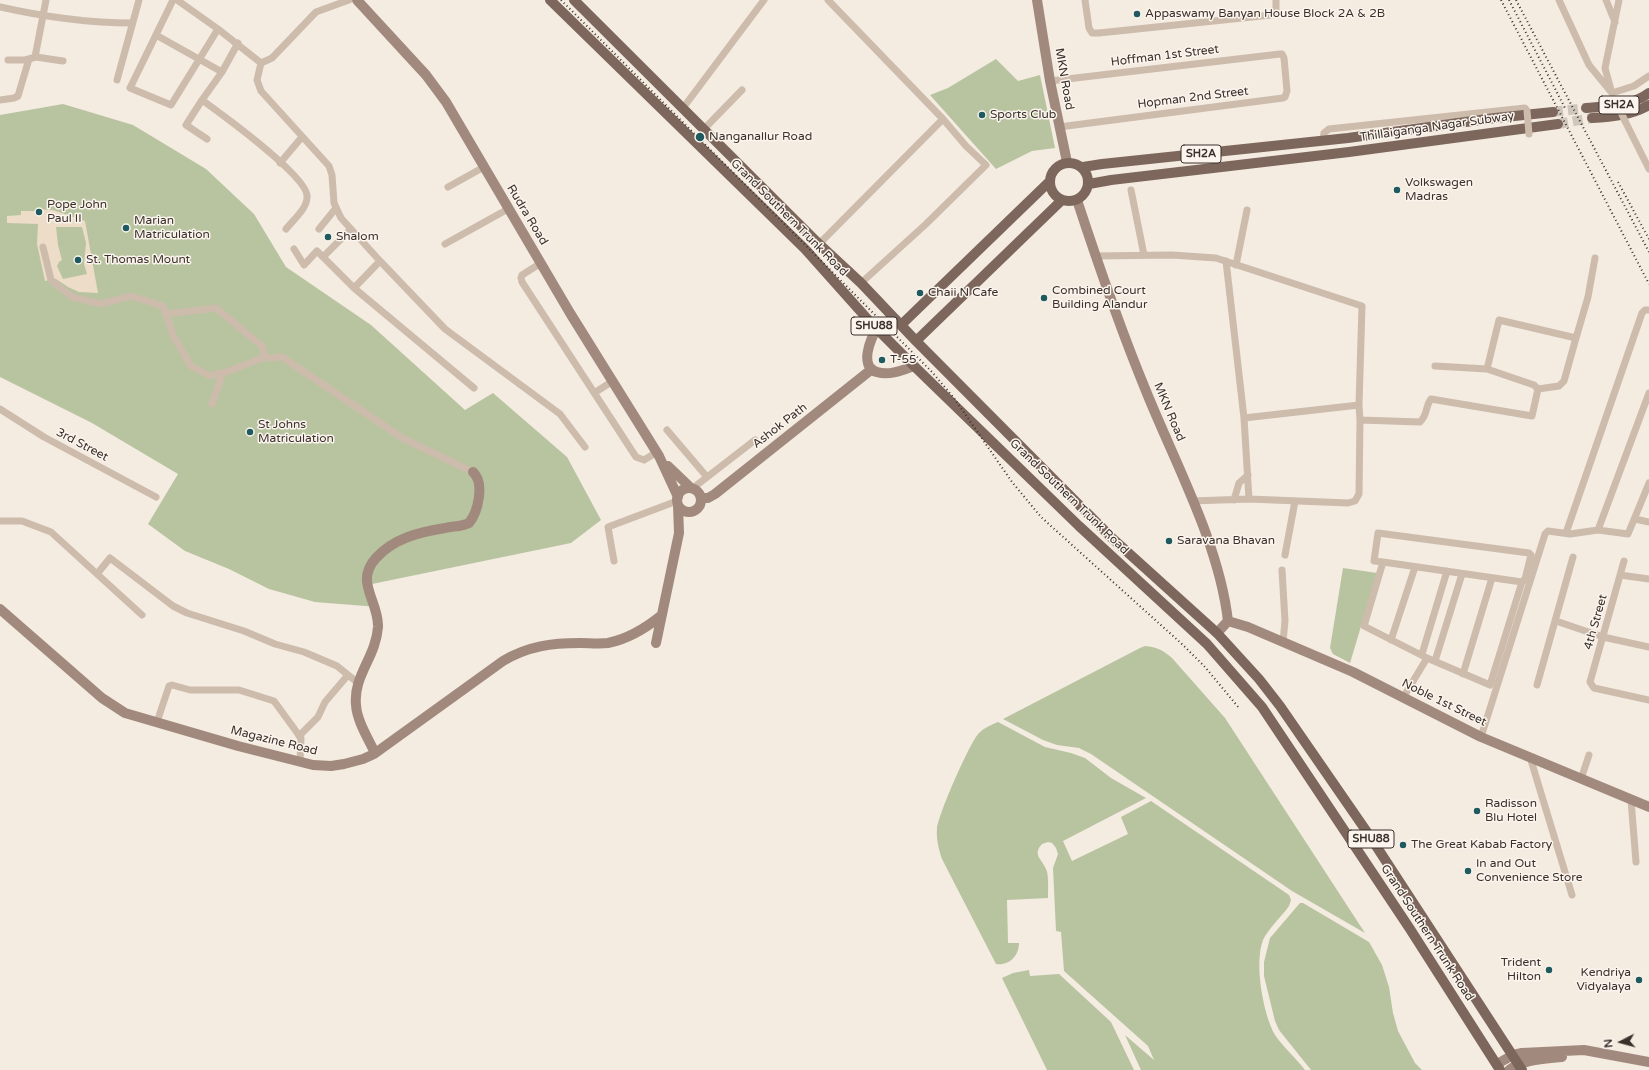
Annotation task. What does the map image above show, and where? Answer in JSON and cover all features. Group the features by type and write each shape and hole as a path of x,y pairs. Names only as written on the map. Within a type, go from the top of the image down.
{"main road":[{"name":"Grand Southern Trunk Road","path":"550,0 805,249 877,329 914,366 1079,526 1207,644 1262,707 1406,923 1499,1067"},
{"name":"Grand Southern Trunk Road","path":"574,0 819,244 861,283 900,325 1113,539 1217,632 1260,679 1367,832 1517,1063"},
{"name":"SH2A","path":"1586,108 1619,105 1641,99 1649,93"},
{"name":"SH2A","path":"1592,118 1618,116 1641,110 1649,105"},
{"name":"Thillaiganga Nagar Subway","path":"1321,141 1553,112"},
{"name":"Thillaiganga Nagar Subway","path":"1320,155 1558,124"},
{"name":"SH2A","path":"1083,168 1110,163 1321,141"},
{"path":"1320,155 1321,141"},
{"name":"SH2A","path":"1089,184 1320,155"},
{"path":"1067,162 1076,163 1083,168 1088,175 1089,184 1086,191 1077,200 1062,200 1051,188 1050,181 1052,173 1056,167 1067,162"},
{"path":"900,325 1050,181"},
{"path":"916,341 1062,200"},
{"path":"1207,644 1217,632"},
{"path":"1262,707 1272,696"}],"street":[{"path":"0,100 18,96 32,58 46,0"},
{"path":"117,80 138,0"},
{"path":"173,0 130,88 171,106 218,28"},
{"path":"177,0 218,28 261,63"},
{"path":"261,63 272,58 316,12 349,0"},
{"name":"Rudra Road","path":"357,0 432,82 448,106 508,209 658,454 678,501"},
{"path":"683,108 764,0"},
{"path":"828,0 943,119 966,146 986,165 926,224 861,283"},
{"name":"MKN Road","path":"1037,0 1050,82 1067,162"},
{"path":"1085,0 1089,28 1092,33 1099,33 1272,15 1276,13 1276,0"},
{"path":"1559,0 1589,65 1612,93"},
{"path":"1606,0 1615,22"},
{"path":"1619,0 1605,68 1612,93 1625,121 1647,159 1649,169"},
{"path":"0,7 42,17 101,23 132,23"},
{"path":"156,35 222,72"},
{"path":"207,138 186,125 222,72 238,43"},
{"name":"Hoffman 1st Street","path":"1050,82 1282,54"},
{"name":"Hopman 2nd Street","path":"1060,127 1283,98 1286,96 1287,91 1284,58 1282,54"},
{"path":"8,60 32,58 63,61"},
{"path":"261,63 257,80 261,91 329,166 332,175 334,203 341,218 445,329 560,414 585,447"},
{"path":"1612,93 1634,86 1649,76"},
{"path":"704,129 742,90"},
{"path":"202,100 243,130 306,188 308,197 303,208 286,228"},
{"path":"1321,141 1324,133 1329,129 1525,108 1527,111 1529,135"},
{"path":"819,244 943,119"},
{"path":"280,163 302,137"},
{"path":"448,187 484,167"},
{"path":"1131,190 1144,255"},
{"name":"MKN Road","path":"1077,200 1145,390 1192,501 1218,572 1226,603 1228,621"},
{"path":"319,229 336,208"},
{"path":"445,244 508,209"},
{"path":"1236,265 1247,210"},
{"path":"323,257 351,229"},
{"path":"43,248 51,280 72,297 101,304 131,296 164,310 216,308 263,347 263,358"},
{"path":"294,249 304,265 317,251 354,288 474,388"},
{"path":"1096,256 1144,255 1206,257 1226,261 1362,306 1359,405 1359,494 1355,501 1348,503 1250,500 1192,501"},
{"path":"1538,389 1559,386 1564,381 1588,296 1595,258"},
{"path":"354,288 380,261"},
{"path":"1226,261 1244,418 1250,500"},
{"path":"541,263 522,275 522,282 636,457 644,460 658,454"},
{"path":"164,310 174,337 191,366 210,376 223,373 263,358 282,357 404,439 473,472 478,479 478,498 473,516 468,523 404,537 382,553 372,564 367,578 370,596 377,612 377,635 369,661 358,683 356,706 362,725 375,753"},
{"path":"1566,533 1642,313 1645,310 1649,310"},
{"path":"1487,369 1499,320 1576,338"},
{"path":"877,329 870,342 868,353 868,364 872,369 877,372 890,373 914,366"},
{"path":"1435,366 1487,369 1534,385 1538,389"},
{"name":"Ashok Path","path":"701,498 710,497 715,494 872,369"},
{"path":"212,404 223,373"},
{"path":"594,392 613,381"},
{"path":"1360,420 1420,422 1426,416 1427,404 1431,399 1532,416 1538,389"},
{"path":"1598,530 1649,393"},
{"path":"1244,418 1359,405"},
{"name":"3rd Street","path":"0,409 44,437 156,497"},
{"path":"667,430 707,477"},
{"path":"679,533 678,501 684,489 692,488 755,440"},
{"name":"Rudra Road","path":"658,454 692,488"},
{"path":"1234,500 1239,483 1248,475"},
{"path":"1481,736 1545,534 1548,531 1566,533 1598,530 1628,534 1649,483"},
{"path":"656,642 679,533 685,519 699,508 701,498 699,493 692,488"},
{"path":"678,501 684,511 692,512"},
{"path":"614,561 608,527 678,501"},
{"path":"1285,556 1295,501"},
{"path":"1634,519 1649,522"},
{"path":"0,521 22,521 52,532 142,615"},
{"path":"1383,562 1364,626 1435,662 1490,685 1522,582 1525,579 1531,555 1529,553 1378,533 1374,561 1383,562 1415,567 1447,571 1462,574 1522,582"},
{"path":"97,574 110,558 173,606 187,613 244,631 275,644 304,652 337,666 358,683"},
{"path":"1537,685 1573,558"},
{"name":"4th Street","path":"1624,561 1590,679 1594,688 1649,700"},
{"path":"1391,640 1415,567"},
{"path":"1282,570 1285,621 1283,642"},
{"path":"1403,698 1424,656 1447,571"},
{"path":"1435,662 1462,574"},
{"path":"1620,575 1649,579"},
{"path":"1463,674 1492,578"},
{"name":"Magazine Road","path":"0,609 109,704 125,712 238,746 300,762 324,766 356,761 375,753 516,654 534,647 546,645 605,643 615,641 641,630 662,616"},
{"path":"1217,632 1228,621"},
{"name":"Noble 1st Street","path":"1228,621 1248,627 1353,672 1481,736 1649,807"},
{"path":"1556,621 1603,637 1649,647"},
{"path":"299,736 318,716 325,702 348,675"},
{"path":"157,722 169,686 172,685 190,690 238,690 274,701 301,738 300,762"},
{"path":"1581,779 1588,755"},
{"path":"1530,757 1572,895"},
{"path":"1631,800 1636,862"},
{"path":"1509,1070 1517,1063 1522,1053 1584,1050 1649,1062"},
{"path":"1499,1067 1535,1060 1575,1056 1612,1060 1649,1067"}],"green space":[{"path":"996,59 1018,81 1040,75 1055,148 1032,151 996,169 930,95 948,88"},
{"name":"St. Thomas Mount","path":"63,104 133,125 206,169 254,214 286,267 371,325 465,410 493,393 567,457 601,520 571,543 372,584 378,607 315,602 269,589 229,569 185,551 148,524 178,474 92,423 0,377 0,115"},
{"path":"1343,568 1377,573 1350,663 1333,654 1330,648"},
{"path":"1145,646 1160,649 1172,658 1225,718 1365,933 1292,891 1091,754 1079,748 1057,745 1043,740 1003,719"},
{"path":"998,722 1045,747 1085,758 1111,778 1146,798 1063,841 1072,861 1128,834 1121,817 1151,801 1289,895 1291,900 1289,906 1268,931 1263,940 1259,962 1261,988 1267,1015 1275,1035 1305,1070 1141,1070 1125,1035 1154,1060 1148,1046 1064,971 1061,932 1056,931 1053,868 1058,854 1052,843 1048,842 1042,844 1038,851 1039,857 1047,871 1048,898 1007,900 1008,943 1019,943 1019,948 1015,956 1009,962 996,964 942,859 938,844 937,829 948,795 975,739 983,730"},
{"path":"1300,903 1303,903 1369,942 1382,965 1389,987 1393,1013 1398,1031 1415,1063 1422,1070 1311,1070 1279,1030 1275,1021 1264,976 1264,962 1270,938"},
{"path":"1029,970 1030,976 1059,974 1111,1022 1134,1070 1047,1070 1002,978 1013,973"}],"shaded area":[{"path":"37,209 53,210 85,221 98,293 79,292 56,279 45,281 37,244 38,224 7,223 7,216 21,215 21,211 36,211","holes":["56,227 82,227 86,243 84,264 87,274 63,279 57,266 62,260 58,245"]}],"tunnel":[{"path":"1553,112 1586,108"},
{"path":"1558,124 1592,118"}],"railway":[{"path":"561,0 932,372 954,398 1012,482 1041,517 1183,645 1205,667 1239,708"},
{"path":"1501,0 1649,284"},
{"path":"1509,0 1565,108"},
{"path":"1516,0 1649,252"},
{"path":"1618,182 1649,239"}],"place":[{"name":"Appaswamy Banyan House Block 2A & 2B","path":"1137,14"},
{"name":"Sports Club","path":"982,115"},
{"name":"Nanganallur Road","path":"700,137"},
{"name":"Volkswagen Madras","path":"1397,190"},
{"name":"Pope John Paul II","path":"39,212"},
{"name":"Marian Matriculation","path":"126,228"},
{"name":"Shalom","path":"328,237"},
{"name":"St. Thomas Mount","path":"78,260"},
{"name":"Chaii N Cafe","path":"920,293"},
{"name":"Combined Court Building Alandur","path":"1044,298"},
{"name":"T-55","path":"882,360"},
{"name":"St Johns Matriculation","path":"250,432"},
{"name":"Saravana Bhavan","path":"1169,541"},
{"name":"Radisson Blu Hotel","path":"1477,811"},
{"name":"The Great Kabab Factory","path":"1403,845"},
{"name":"In and Out Convenience Store","path":"1468,871"},
{"name":"Trident Hilton","path":"1549,970"},
{"name":"Kendriya Vidyalaya","path":"1639,980"}]}
